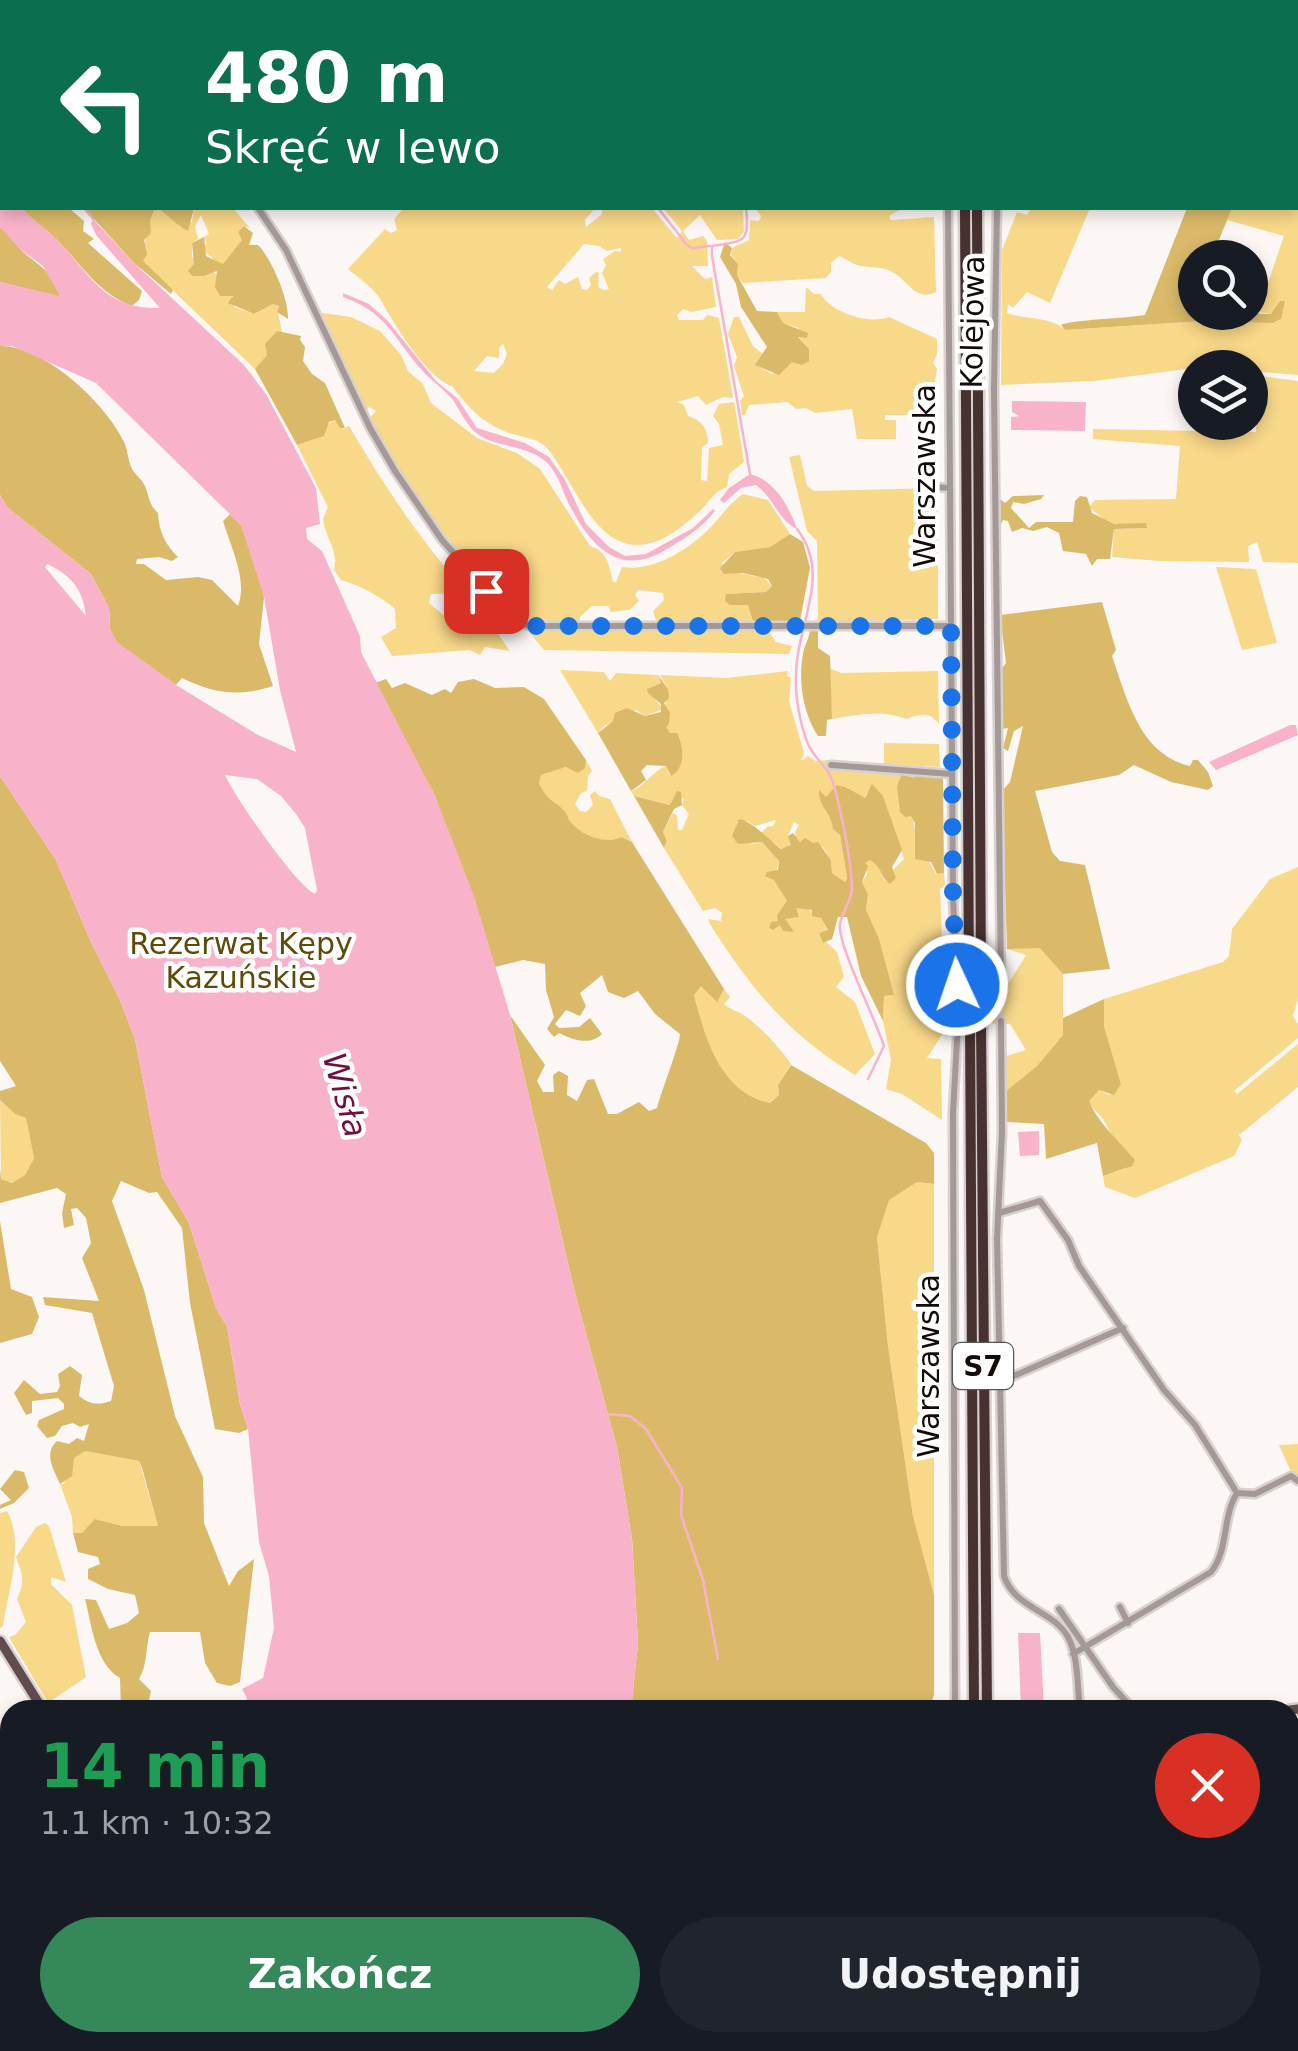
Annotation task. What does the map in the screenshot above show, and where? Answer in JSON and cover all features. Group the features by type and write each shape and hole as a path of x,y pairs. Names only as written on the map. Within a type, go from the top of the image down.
{"highway":[{"path":"965,210 969,985"},
{"path":"969,985 977,210"},
{"name":"S7","path":"970,1022 974,1700"},
{"name":"S7","path":"970,1022 987,1700"}],"main road":[{"path":"0,1640 37,1700"}],"street":[{"path":"259,210 286,250 370,428 395,471 442,540 515,622 546,626 951,626"},
{"name":"Warszawska","path":"948,210 952,774 969,985"},
{"name":"Kolejowa","path":"998,210 994,436 1001,984"},
{"path":"920,486 950,488"},
{"path":"831,765 952,774"},
{"path":"1001,1021 999,1214 1004,1576 1018,1599 1062,1629 1073,1654 1079,1700"},
{"name":"Warszawska","path":"955,1700 953,1113 970,1022"},
{"path":"999,1214 1040,1200 1122,1328 1164,1390 1195,1426 1237,1492"},
{"path":"1000,1382 1122,1328"},
{"path":"1237,1492 1255,1494 1292,1476 1298,1481"},
{"path":"1073,1654 1212,1572 1220,1556 1228,1506 1237,1492"},
{"path":"1120,1608 1128,1623"},
{"path":"1059,1609 1125,1700"}],"shaded area":[{"path":"24,210 71,210 84,221 83,231 94,239 88,243 142,291 139,300 132,306 109,293"},
{"path":"86,210 154,210 151,233 144,240 147,254 143,261 173,290 171,294 133,262"},
{"path":"153,210 168,212 180,227 192,222 194,210 235,210 250,228 244,226 243,240 219,264 203,250 204,237 209,234 201,215 195,226 198,239 192,243 192,257 225,284 234,307 254,314 273,304 279,306 282,332 277,331 267,343 267,355 255,369 142,261"},
{"path":"160,210 193,210 188,231"},
{"path":"402,210 593,210 585,220 586,227 602,210 654,210 677,238 682,231 665,210 743,210 744,232 738,239 717,240 700,215 683,231 689,240 703,236 707,241 708,266 692,266 705,279 712,277 716,307 691,312 683,309 677,315 679,320 703,320 707,315 719,318 733,398 723,397 706,405 698,396 678,402 705,429 708,443 702,447 701,480 707,481 709,448 723,445 719,424 713,416 719,404 734,402 744,462 729,474 727,487 661,540 628,544 613,537 587,511 547,448 488,423 475,412 452,386 422,362 379,297 348,269 385,229 391,233 397,230 394,219","holes":["584,244 607,251 621,248 621,252 615,251 603,259 606,265 602,273 609,289 598,287 596,272 589,278 591,285 587,290 582,289 578,277 565,284 559,280 552,290 547,287","503,344 507,354 494,373 474,371 487,356 499,358"]},
{"path":"756,210 900,210 889,216 891,220 934,217 936,292 923,295 890,271 858,265 839,256 831,263 826,278 743,283 737,275 732,248 749,240 750,220 759,221 761,216"},
{"path":"1030,210 1089,210 1050,303 1027,292 1013,308 1008,304 1007,313 1052,322 1065,330 1178,323 1178,330 1268,330 1268,323 1281,319 1280,301 1272,314 1268,313 1268,283 1284,236 1227,220 1231,210 1298,210 1298,375 1268,372 1268,350 1178,350 1178,370 1094,381 1001,385 1002,250 1017,212 1027,215"},
{"path":"1186,210 1231,210 1219,240 1178,240 1178,323 1065,330 1061,325 1145,315"},
{"path":"244,226 253,233 249,245 258,245 274,270 286,301 288,319 273,304 254,314 228,303 233,296 220,296 215,287 217,271 192,276 188,271 194,264 192,243 204,237 206,256 223,264 242,240 238,232"},
{"path":"0,227 51,277 60,297 0,282"},
{"path":"725,242 732,248 730,255 738,264 737,275 757,311 777,312 783,323 808,333 807,338 798,337 809,349 809,361 802,365 792,362 779,375 755,365 767,347 741,307 736,284 720,257"},
{"path":"806,287 852,316 889,317 937,339 935,382 928,387 934,401 927,415 885,415 885,420 896,420 896,439 857,439 852,409 815,413 806,408 796,409 788,402 749,405 742,415 740,401 744,396 728,334 734,317 739,317 753,346 763,354 756,365 772,374 809,349 798,336 799,328 783,323 777,312 805,312"},
{"path":"1280,301 1285,301 1281,319 1268,323 1268,314"},
{"path":"319,314 351,317 380,331 401,355 408,371 423,384 431,403 477,438 517,453 540,469 590,546 604,556 613,582 622,567 658,563 691,544 743,494 768,500 790,534 770,547 735,552 722,563 729,574 763,577 772,586 766,592 725,594 748,605 753,622 657,623 653,611 664,600 663,593 638,590 635,595 639,601 629,610 611,612 608,606 592,606 579,623 517,621 455,548 402,475 369,419 376,411 369,407 365,413"},
{"path":"277,331 301,336 305,347 303,361 325,383 345,428 340,428 335,420 329,422 324,436 297,445 255,369 267,355 265,344"},
{"path":"0,346 36,355 54,366 90,396 117,429 131,467 144,483 158,513 164,537 178,557 172,561 159,557 137,559 136,564 144,564 166,580 212,580 238,606 240,575 223,521 230,514 241,525 264,597 259,644 273,686 227,692 182,678 176,685 116,642 110,629 109,608 91,574 8,508 0,495"},
{"path":"1268,377 1298,381 1298,563 1263,562 1257,542 1248,546 1249,562 1112,557 1114,529 1146,528 1108,523 1089,507 1095,500 1176,499 1180,446 1093,439 1093,429 1178,431 1178,440 1268,440"},
{"path":"335,420 343,429 349,426 404,513 467,593 431,594 429,603 457,630 472,623 479,607 510,651 485,647 480,655 470,650 392,656 381,637 396,628 395,609 341,580 334,570 335,556 323,519 328,507 297,445 324,436 325,426"},
{"path":"800,455 807,486 814,491 938,488 938,619 818,622 817,541 807,531 789,457"},
{"path":"1044,495 1024,504 1013,502 1011,508 1029,528 1036,522 1073,522 1075,501 1080,496 1087,497 1092,513 1114,524 1146,523 1147,528 1114,529 1110,559 1097,559 1092,566 1086,554 1063,551 1059,533 1047,527 1012,532 1008,521 1001,524 1000,499 1005,503 1013,496"},
{"path":"790,534 803,542 810,568 800,621 753,622 748,605 730,605 725,601 726,594 766,592 772,586 768,579 743,573 724,574 720,568 735,552 770,547"},
{"path":"1216,567 1256,569 1277,643 1242,650"},
{"path":"1102,602 1123,690 1147,738 1173,760 1190,766 1198,760 1213,786 1208,790 1171,782 1134,765 1119,775 1035,791 1052,852 1060,861 1085,865 1110,969 1063,974 1040,948 1007,949 1002,791 1010,782 1023,726 1014,731 1008,751 1003,748 1008,728 1002,729 1002,668 1006,663 1000,615"},
{"path":"527,629 535,629 539,635 543,630 768,630 776,642 792,646 789,654 544,650"},
{"path":"810,630 818,630 818,648 830,656 832,719 827,720 826,736 818,736 803,697 802,664"},
{"path":"829,668 841,673 938,671 939,724 924,715 906,719 870,714 832,719"},
{"path":"560,670 604,672 610,681 616,673 658,675 661,683 647,689 663,709 645,716 636,710 598,733"},
{"path":"788,671 789,701 804,753 801,761 808,756 816,761 828,760 829,766 915,771 914,778 908,778 916,839 936,874 944,873 945,886 940,889 942,940 927,948 947,982 1008,984 1026,955 1007,949 1040,947 1063,971 1063,1035 1037,1066 1006,1091 1006,1056 1026,1050 1010,1024 950,1022 927,1058 941,1059 942,1120 902,1094 886,1089 891,1060 883,1021 884,996 894,995 866,910 868,894 862,882 867,874 864,863 870,860 878,865 885,881 896,878 893,870 904,859 883,796 866,793 865,798 826,797 825,810 840,835 845,882 832,873 831,860 823,847 796,840 799,825 794,822 788,836 792,845 782,849 761,833 776,820 755,826 748,821 737,822 736,832 752,844 762,842 779,861 774,879 787,901 780,925 786,924 785,919 799,917 795,908 805,907 821,918 828,931 819,933 823,943 837,952 844,977 836,987 855,1002 875,1054 855,1075 810,1043 773,1009 710,924 708,919 721,921 722,913 715,908 703,911 664,848 667,841 663,832 673,813 678,830 682,830 689,814 682,805 684,798 672,801 671,805 634,796 631,791 666,766 670,776 668,689 660,675 727,678"},
{"path":"658,675 668,689 669,698 664,703 670,713 666,727 670,733 677,733 681,763 671,776 666,766 647,765 641,771 646,780 631,791 598,733 613,721 615,713 627,708 645,716 661,712 661,704 647,689 661,683"},
{"path":"386,679 392,688 405,683 432,695 445,689 451,693 458,682 474,679 495,688 524,687 544,699 586,760 585,768 578,773 566,767 541,775 539,783 579,830 600,839 621,837 632,842 724,989 717,1002 701,986 694,995 710,1046 727,1076 753,1097 770,1103 779,1095 778,1085 791,1065 926,1143 934,1153 934,1184 917,1182 889,1200 877,1237 888,1346 913,1516 934,1595 932,1700 632,1700 638,1643 632,1539 617,1447 575,1293 510,1015 545,1065 537,1081 543,1092 554,1092 553,1075 559,1071 568,1076 567,1095 577,1101 587,1080 594,1079 608,1114 617,1114 639,1102 649,1111 657,1108 680,1034 655,1014 638,991 624,998 608,992 602,975 580,993 586,1006 580,1016 566,1010 555,1024 559,1028 579,1027 590,1018 602,1034 587,1041 576,1040 559,1033 554,1037 547,1029 554,1017 546,990 545,964 523,960 495,967 435,796 375,683"},
{"path":"884,743 939,744 940,767 884,764"},
{"path":"586,760 592,771 587,791 581,793 575,804 586,812 593,805 590,795 595,791 610,799 632,842 621,837 607,840 586,835 539,783 541,775 566,767 585,768"},
{"path":"915,771 943,778 944,873 937,874 931,862 915,859 915,823 911,816 900,812 897,786 902,774 914,778"},
{"path":"0,776 56,860 120,1000 135,1039 162,1177 189,1223 216,1308 227,1326 248,1429 239,1433 215,1429 190,1303 182,1228 157,1192 149,1193 121,1181 112,1201 144,1290 175,1416 203,1477 204,1523 229,1586 238,1571 254,1559 240,1682 230,1686 217,1683 205,1663 200,1632 150,1632 139,1679 151,1691 149,1700 121,1700 120,1678 100,1654 85,1599 96,1600 109,1629 127,1623 139,1613 135,1595 108,1589 88,1579 88,1569 100,1564 98,1557 78,1552 73,1533 82,1533 95,1519 123,1526 158,1526 139,1461 85,1451 74,1458 72,1476 60,1484 51,1462 53,1446 57,1441 84,1441 89,1424 62,1426 55,1436 47,1438 37,1426 39,1420 64,1409 64,1404 58,1398 32,1401 32,1413 26,1415 14,1393 24,1380 40,1394 57,1392 58,1374 70,1366 82,1375 79,1396 87,1401 111,1401 114,1386 92,1313 45,1305 43,1297 99,1301 82,1258 91,1243 86,1218 77,1208 71,1209 74,1225 64,1228 66,1194 57,1188 0,1203 0,1169 1,1179 12,1183 25,1175 34,1158 26,1118 0,1100 0,1091 16,1086 0,1061"},
{"path":"872,784 883,796 902,850 892,867 896,878 890,884 870,860 865,863 868,866 862,882 868,894 866,910 879,939 894,995 884,996 883,1021 861,976 847,917 838,917 832,939 823,943 819,933 828,930 821,918 812,916 812,910 796,908 799,917 785,919 794,932 783,931 780,925 769,928 771,922 778,921 777,915 787,901 774,880 765,876 778,870 779,861 762,842 738,844 732,836 739,819 756,827 781,849 791,845 788,836 793,833 800,842 805,838 818,842 831,860 832,873 845,882 840,835 833,829 819,790 826,797 837,785 865,798"},
{"path":"677,791 681,792 682,805 674,809 663,832 667,841 664,848 634,796 670,805"},
{"path":"1298,867 1298,999 1293,1016 1298,1024 1298,1038 1234,1091 1237,1094 1298,1044 1298,1087 1239,1135 1242,1140 1234,1156 1135,1198 1105,1187 1103,1176 1125,1169 1121,1144 1088,1100 1099,1090 1109,1095 1121,1084 1104,1026 1104,999 1223,962 1229,956 1232,929 1270,879"},
{"path":"701,985 717,1001 724,989 730,997 724,1004 758,1026 791,1064 778,1085 779,1095 770,1103 739,1088 718,1062 694,995"},
{"path":"1104,999 1104,1026 1121,1084 1114,1095 1099,1090 1089,1101 1103,1124 1135,1160 1132,1166 1103,1176 1097,1143 1046,1159 1044,1124 1007,1122 1006,1091 1037,1066 1063,1035 1063,1018"},
{"path":"0,1100 26,1118 34,1158 25,1175 12,1183 1,1179"},
{"path":"917,1182 934,1184 934,1595 913,1516 888,1346 877,1237 888,1200"},
{"path":"0,1221 11,1289 32,1297 39,1317 32,1334 0,1343"},
{"path":"1298,1444 1298,1477 1291,1472 1279,1445"},
{"path":"85,1451 139,1461 158,1526 123,1526 95,1519 82,1534 73,1533 72,1517 60,1484 64,1484 74,1457"},
{"path":"15,1470 24,1472 29,1488 14,1503 0,1509 0,1505 11,1500 0,1489"},
{"path":"7,1511 15,1552 0,1628 0,1513"},
{"path":"45,1523 49,1526 66,1582 51,1577 51,1584 72,1605 86,1677 52,1700 46,1700 9,1637 26,1622 17,1599 22,1577 16,1557 36,1527"}],"water":[{"name":"Rezerwat Kępy Kazuńskie","path":"0,210 24,210 111,296 140,307 160,308 96,235 93,219 133,262 244,365 266,394 316,488 320,524 306,528 307,539 322,551 360,636 361,652 435,796 474,896 510,1015 575,1293 617,1447 632,1539 638,1643 632,1700 247,1700 242,1689 263,1678 274,1628 269,1576 259,1542 248,1429 227,1326 216,1308 189,1223 162,1177 135,1039 56,860 0,776 0,495 8,508 91,574 109,608 110,629 117,642 176,685 258,735 296,752 280,690 264,597 241,525 96,383 12,346 0,346 0,282 60,296 43,266 0,227","holes":["47,564 63,573 82,598 86,616 45,567","225,775 257,779 281,796 305,828 315,894 281,859"]},
{"path":"343,293 369,304 387,320 436,381 457,398 477,428 525,443 549,457 586,524 609,547 625,556 646,554 715,511 692,533 651,557 636,560 610,555 580,523 545,461 475,432 453,400 420,368 388,326 369,310 343,297"},
{"path":"1012,401 1086,402 1085,431 1011,430 1011,417 1019,416 1012,412"},
{"path":"750,474 774,489 797,529 756,485 741,488 724,503 720,500 729,488"},
{"path":"1296,725 1298,735 1216,770 1209,762"},
{"path":"1039,1131 1039,1155 1020,1156 1018,1132"},
{"path":"1018,1633 1040,1633 1044,1700 1021,1700"}],"waterway":[{"path":"86,210 93,219"},
{"path":"660,210 687,245 710,246"},
{"path":"746,210 743,238 712,246 712,256 750,474"},
{"path":"797,529 807,547 813,582 798,657 797,701 808,744 832,781 846,838 852,888 841,919 841,934 884,1046 868,1079"},
{"path":"607,1414 630,1416 646,1429 682,1488 681,1515 703,1580 718,1659"}],"tunnel":[{"path":"981,984 981,1021"},
{"path":"1001,984 1001,1021"},
{"path":"957,985 958,1022"},
{"path":"969,985 970,1021"}],"route":[{"path":"486,591 512,620 523,626 951,626 957,985"}],"water label":[{"name":"Wisła","path":"345,1095"}]}
